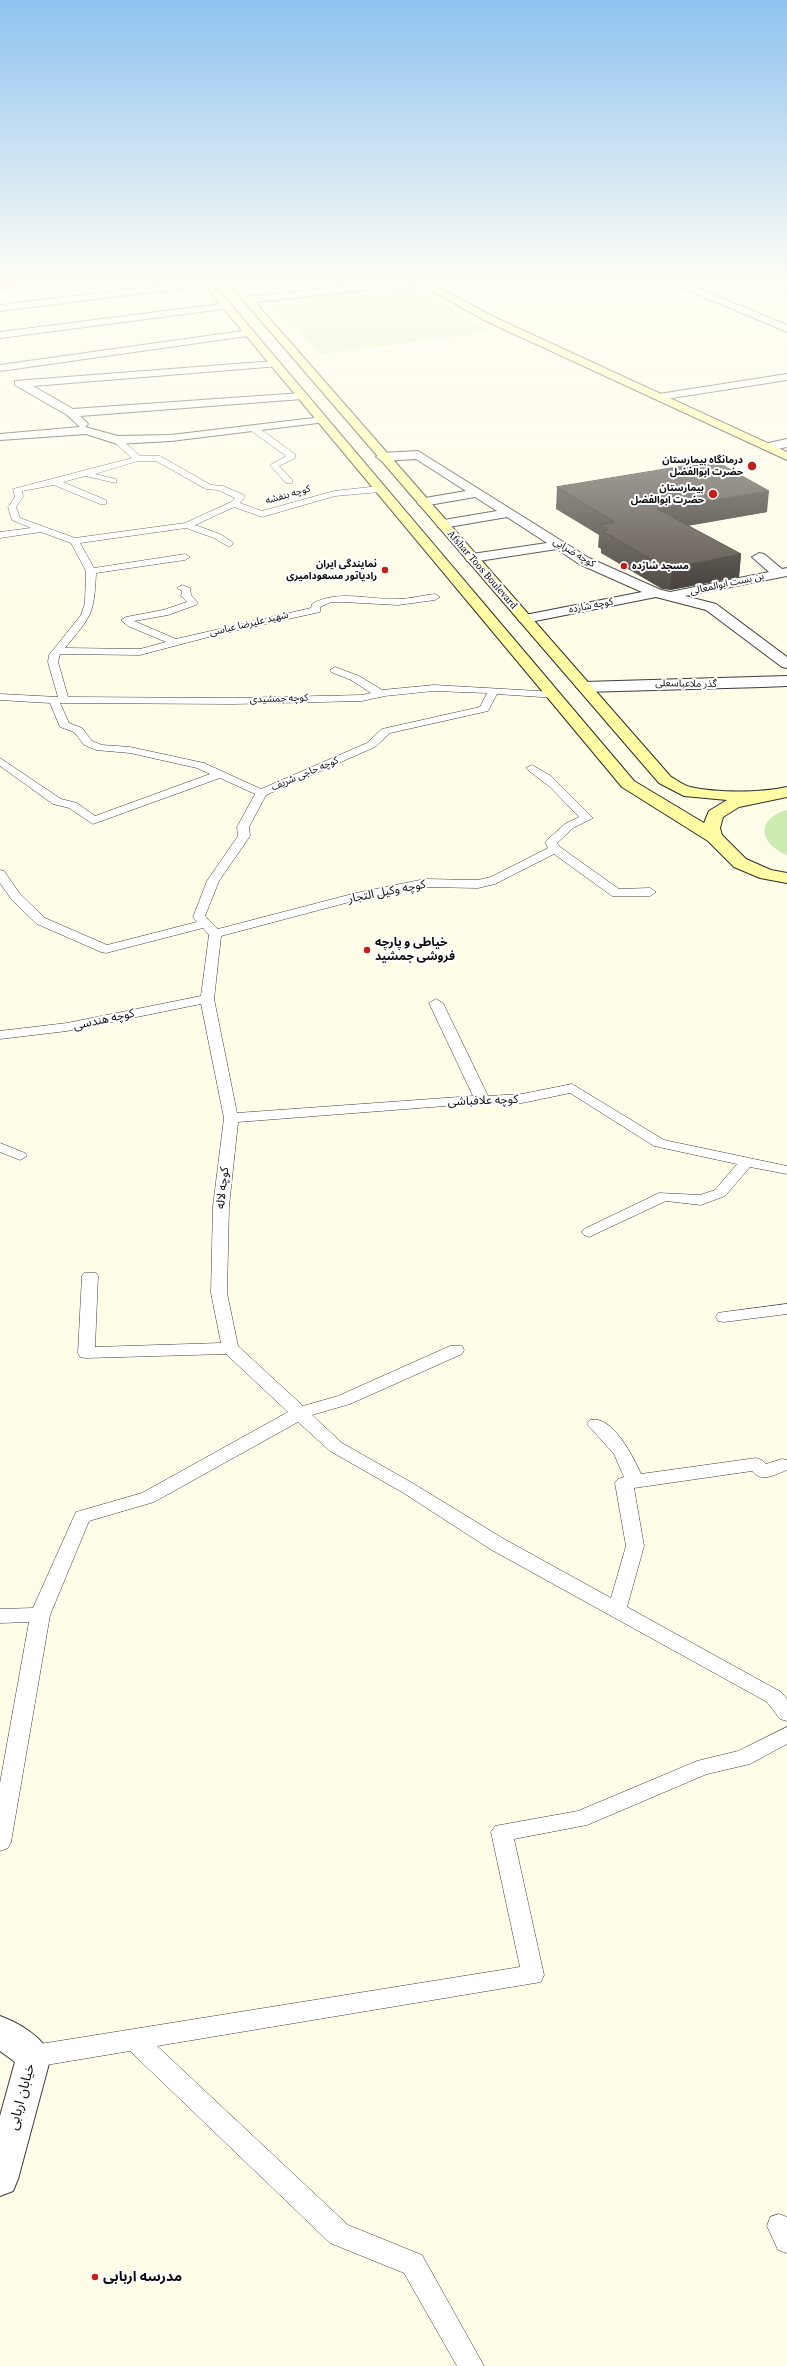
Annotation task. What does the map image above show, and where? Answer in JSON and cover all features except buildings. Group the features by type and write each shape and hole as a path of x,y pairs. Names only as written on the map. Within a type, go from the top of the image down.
{"main road":[{"path":"296,389 556,695 628,784 714,837 740,863 766,874 787,878"},
{"name":"Afshar Toos Boulevard","path":"324,389 665,780 684,791 711,795 768,795"},
{"path":"643,389 787,456"},
{"path":"714,837 711,828 715,815 734,804 768,795 787,792"}],"street":[{"path":"30,389 71,413 87,430"},
{"path":"659,397 708,389"},
{"path":"71,413 302,396"},
{"path":"0,437 87,430 117,440 171,438 322,420"},
{"path":"768,447 787,443"},
{"name":"کوچه ضرابی","path":"382,457 418,455 584,561 662,595 711,607 787,664"},
{"path":"423,502 478,493"},
{"path":"443,524 510,513"},
{"path":"472,558 560,545"},
{"path":"759,557 783,572"},
{"name":"بن بست ابوالمعالی","path":"662,595 783,572"},
{"name":"کوچه شازده","path":"525,619 662,595"},
{"name":"گذر ملاعباسعلی","path":"584,687 649,683 740,685 787,681"},
{"name":"خیابان اربابی","path":"0,2031 34,2056 0,2179"}],"lane":[{"path":"253,428 292,456 274,465 289,481"},
{"path":"117,440 138,459"},
{"path":"157,458 209,487 220,488 242,497 234,504 187,525 74,541 16,520 12,507 19,497 18,489 87,474 138,459 157,458"},
{"path":"87,474 113,482"},
{"path":"55,482 103,502"},
{"name":"کوچه بنفشه","path":"234,504 262,514 334,494 380,489"},
{"path":"187,525 217,536 229,544"},
{"path":"0,535 41,530"},
{"path":"74,541 91,571 90,603 86,616 57,651 53,662 64,725 78,730 88,743 100,748 130,750 200,765 218,775 261,793"},
{"path":"91,571 136,566 185,557"},
{"path":"174,642 131,624 126,620 165,613 193,603 186,596 188,590 182,588"},
{"name":"شهید علیرضا عباسی","path":"57,651 140,652 174,642 317,610 315,606 328,600 343,599 398,602 435,597"},
{"path":"335,670 355,678 379,693"},
{"name":"کوچه جمشیدی","path":"1,697 59,700 158,699 233,701 362,698 379,693 436,689 556,695"},
{"name":"کوچه حاجی شریف","path":"210,929 199,918 213,881 244,836 243,827 261,793 372,745 386,731 484,709 493,692"},
{"path":"0,761 57,802 73,805 93,821 218,775"},
{"path":"532,768 559,788 572,805 587,818 569,826 551,842 555,849 616,893 650,892"},
{"name":"کوچه وکیل التجار","path":"0,874 16,897 41,921 106,949 210,929 425,883 478,884 495,880 555,849"},
{"name":"کوچه لاله","path":"210,929 207,998 231,1118 221,1206 219,1293 230,1348"},
{"name":"کوچه هندسی","path":"0,1035 67,1027 207,998"},
{"path":"436,1003 483,1101"},
{"name":"کوچه علافباشی","path":"231,1118 471,1100 497,1102 536,1098 572,1088 659,1143 787,1170"},
{"path":"0,1147 20,1156"},
{"path":"589,1232 664,1196 700,1200 720,1193 746,1162"},
{"path":"90,1276 86,1353 230,1348 336,1447 408,1488 497,1544 774,1697 787,1713"},
{"path":"724,1317 787,1309"},
{"path":"0,1842 40,1615 82,1517 148,1498 300,1413 344,1400 456,1350"},
{"path":"596,1424 622,1451 635,1481"},
{"path":"617,1610 635,1546 624,1483 756,1464 763,1472 782,1465"},
{"path":"0,1616 40,1615"},
{"path":"34,2056 533,1975 502,1832 580,1819 704,1767 743,1758 787,1735"},
{"path":"133,2039 339,2234 413,2264 471,2366"}],"green space":[{"path":"787,810 787,855 771,845 764,832 770,819"}],"place":[{"name":"درمانگاه بیمارستان حضرت ابوالفضل","path":"752,466"},
{"name":"بیمارستان حضرت ابوالفضل","path":"713,494"},
{"name":"مسجد شازده","path":"624,566"},
{"name":"نمایندگی ایران رادیاتور مسعودامیری","path":"385,570"},
{"name":"خیاطی ‌‌و‌ پارچه فروشی جمشید","path":"367,950"},
{"name":"مدرسه اربابی","path":"95,2277"}]}
